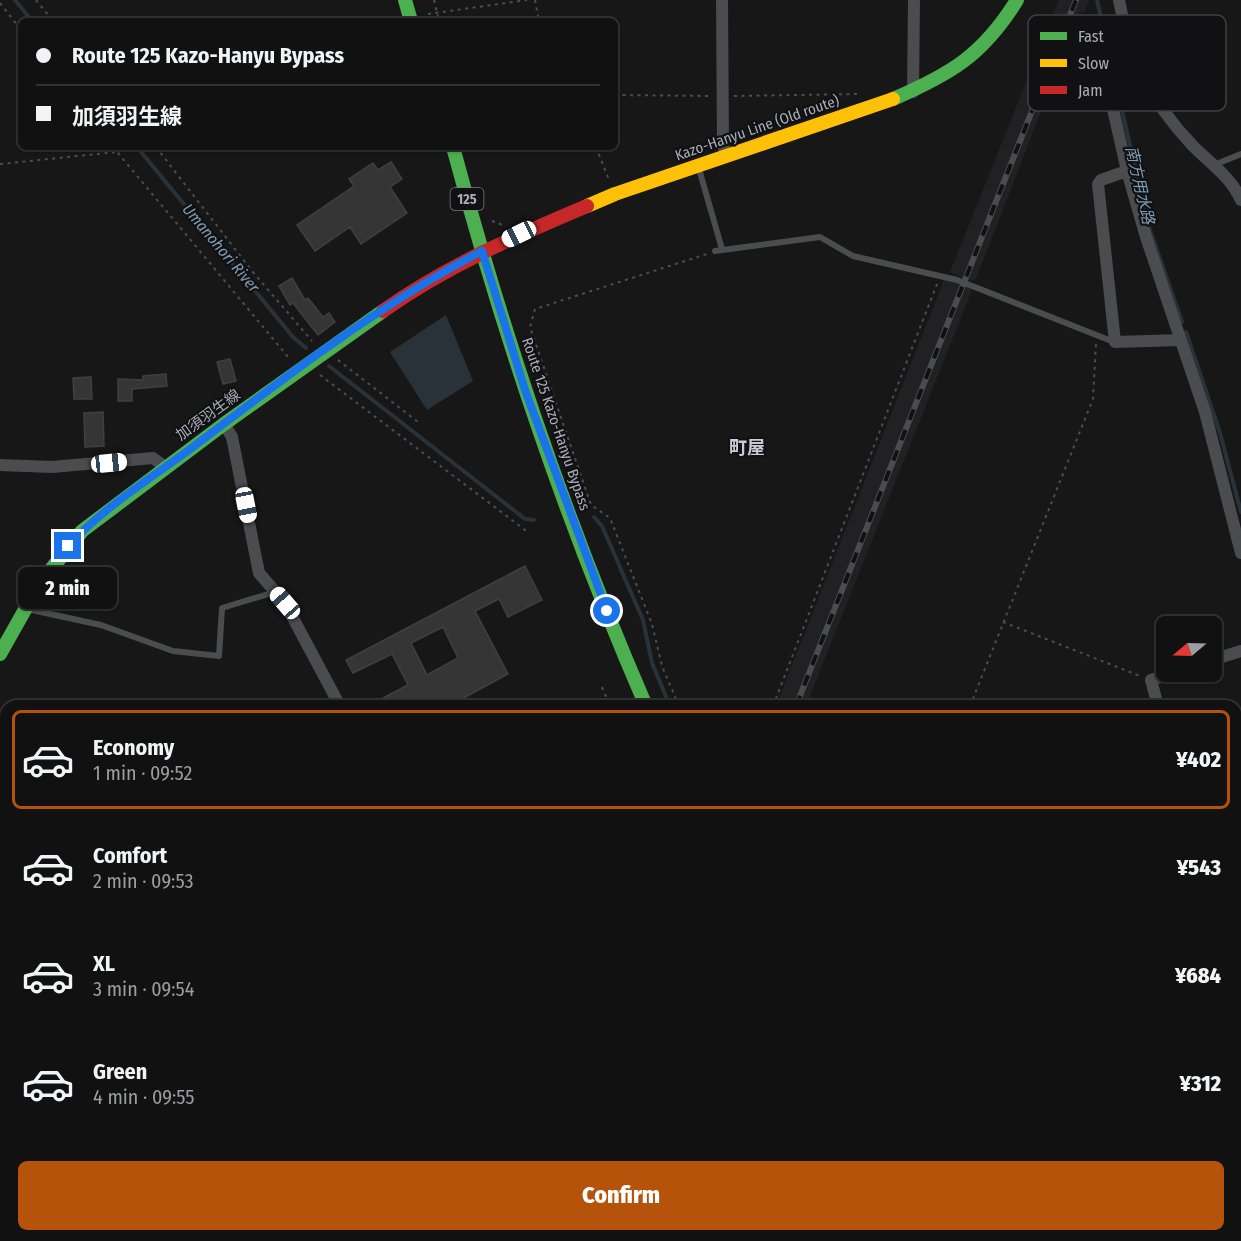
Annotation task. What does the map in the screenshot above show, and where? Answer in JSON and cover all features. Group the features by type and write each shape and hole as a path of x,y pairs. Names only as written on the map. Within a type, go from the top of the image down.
{"main road":[{"path":"405,0 423,13"},
{"name":"Kazo-Hanyu Line (Old route)","path":"482,251 615,194 912,92 954,71 973,56 1004,21 1017,0"},
{"name":"Route 125 Kazo-Hanyu Bypass","path":"454,150 482,251 548,454 643,700"},
{"name":"加須羽生線","path":"0,654 24,608 52,565 82,531 303,366 406,294 482,251"}],"street":[{"path":"722,0 726,155"},
{"path":"912,92 914,0"},
{"path":"1119,0 1121,15"},
{"path":"1113,111 1127,171 1205,412 1241,553"},
{"path":"1165,111 1234,184 1241,200"},
{"path":"1127,171 1101,180 1098,184 1115,342 1181,340"},
{"path":"224,424 232,437 259,573 285,603 337,700"},
{"path":"0,465 52,467 153,458 165,467"},
{"path":"1222,657 1241,651"},
{"path":"1156,678 1151,680 1156,700"}],"lane":[{"path":"1214,165 1241,154"},
{"path":"697,165 719,250 820,237 853,256 940,275 973,285 1115,342"},
{"path":"24,608 100,625 173,651 219,656 222,608 275,591"}],"path":[{"path":"36,0 51,18"},
{"path":"395,18 527,0"},
{"path":"535,0 538,18"},
{"path":"0,3 18,26"},
{"path":"618,95 865,94"},
{"path":"158,150 252,271 316,345 326,350 418,422"},
{"path":"597,150 615,194"},
{"path":"0,164 117,152 303,366 529,533"},
{"path":"676,700 662,666 652,624 610,518 591,505 530,327 535,309 719,250"},
{"path":"775,700 940,275"},
{"path":"972,700 1093,399 1096,336"},
{"path":"1003,621 1151,680"},
{"path":"602,687 607,700"}],"shaded area":[{"path":"1059,0 1089,0 1084,13 1080,11 1078,15 1053,15"},
{"path":"1028,77 1028,111 1041,111 976,279 971,281 950,272"},
{"path":"944,280 971,287 972,290 808,700 778,700"},
{"path":"446,315 473,381 427,410 390,352"}],"building":[{"path":"391,162 402,179 390,187 407,213 361,244 350,227 315,251 297,225 354,186 349,179 373,163 378,170"},
{"path":"292,278 305,300 308,298 323,317 329,313 335,322 318,335 293,303 290,305 279,286"},
{"path":"230,359 236,381 223,384 217,362"},
{"path":"166,374 167,386 132,389 132,401 118,401 118,379 143,380 143,376"},
{"path":"91,377 92,399 74,399 73,378"},
{"path":"103,412 104,446 85,447 84,413"},
{"path":"525,566 542,600 508,617 499,599 475,611 508,674 460,700 379,700 408,685 392,654 353,673 346,660","holes":["443,627 458,658 427,675 411,643"]}],"waterway":[{"name":"Umanohori River","path":"15,0 30,18"},
{"name":"南方用水路","path":"1097,0 1100,15"},
{"name":"南方用水路","path":"1122,111 1148,224 1182,322"},
{"name":"Umanohori River","path":"139,150 293,337 306,348"},
{"name":"南方用水路","path":"1186,332 1220,433 1241,512"},
{"name":"Umanohori River","path":"329,366 525,519 534,520"},
{"name":"Umanohori River","path":"594,517 602,526 643,620 652,663 667,700"}],"railway":[{"path":"1070,15 1076,0"},
{"path":"798,700 1032,111"}],"traffic: fast":[{"path":"405,0 410,18"},
{"path":"893,99 932,81 964,61 991,35 1017,0"},
{"path":"454,150 494,289 539,430 590,569 643,700"},
{"path":"0,654 40,583 82,531 224,424 383,311"}],"traffic: slow":[{"path":"587,206 615,194 893,99"}],"traffic: jam":[{"path":"383,311 457,266 587,206"}],"district":[{"name":"町屋","path":"747,448"}],"route":[{"path":"68,546 115,503 326,350 406,294 482,251 551,465 607,611"}]}
